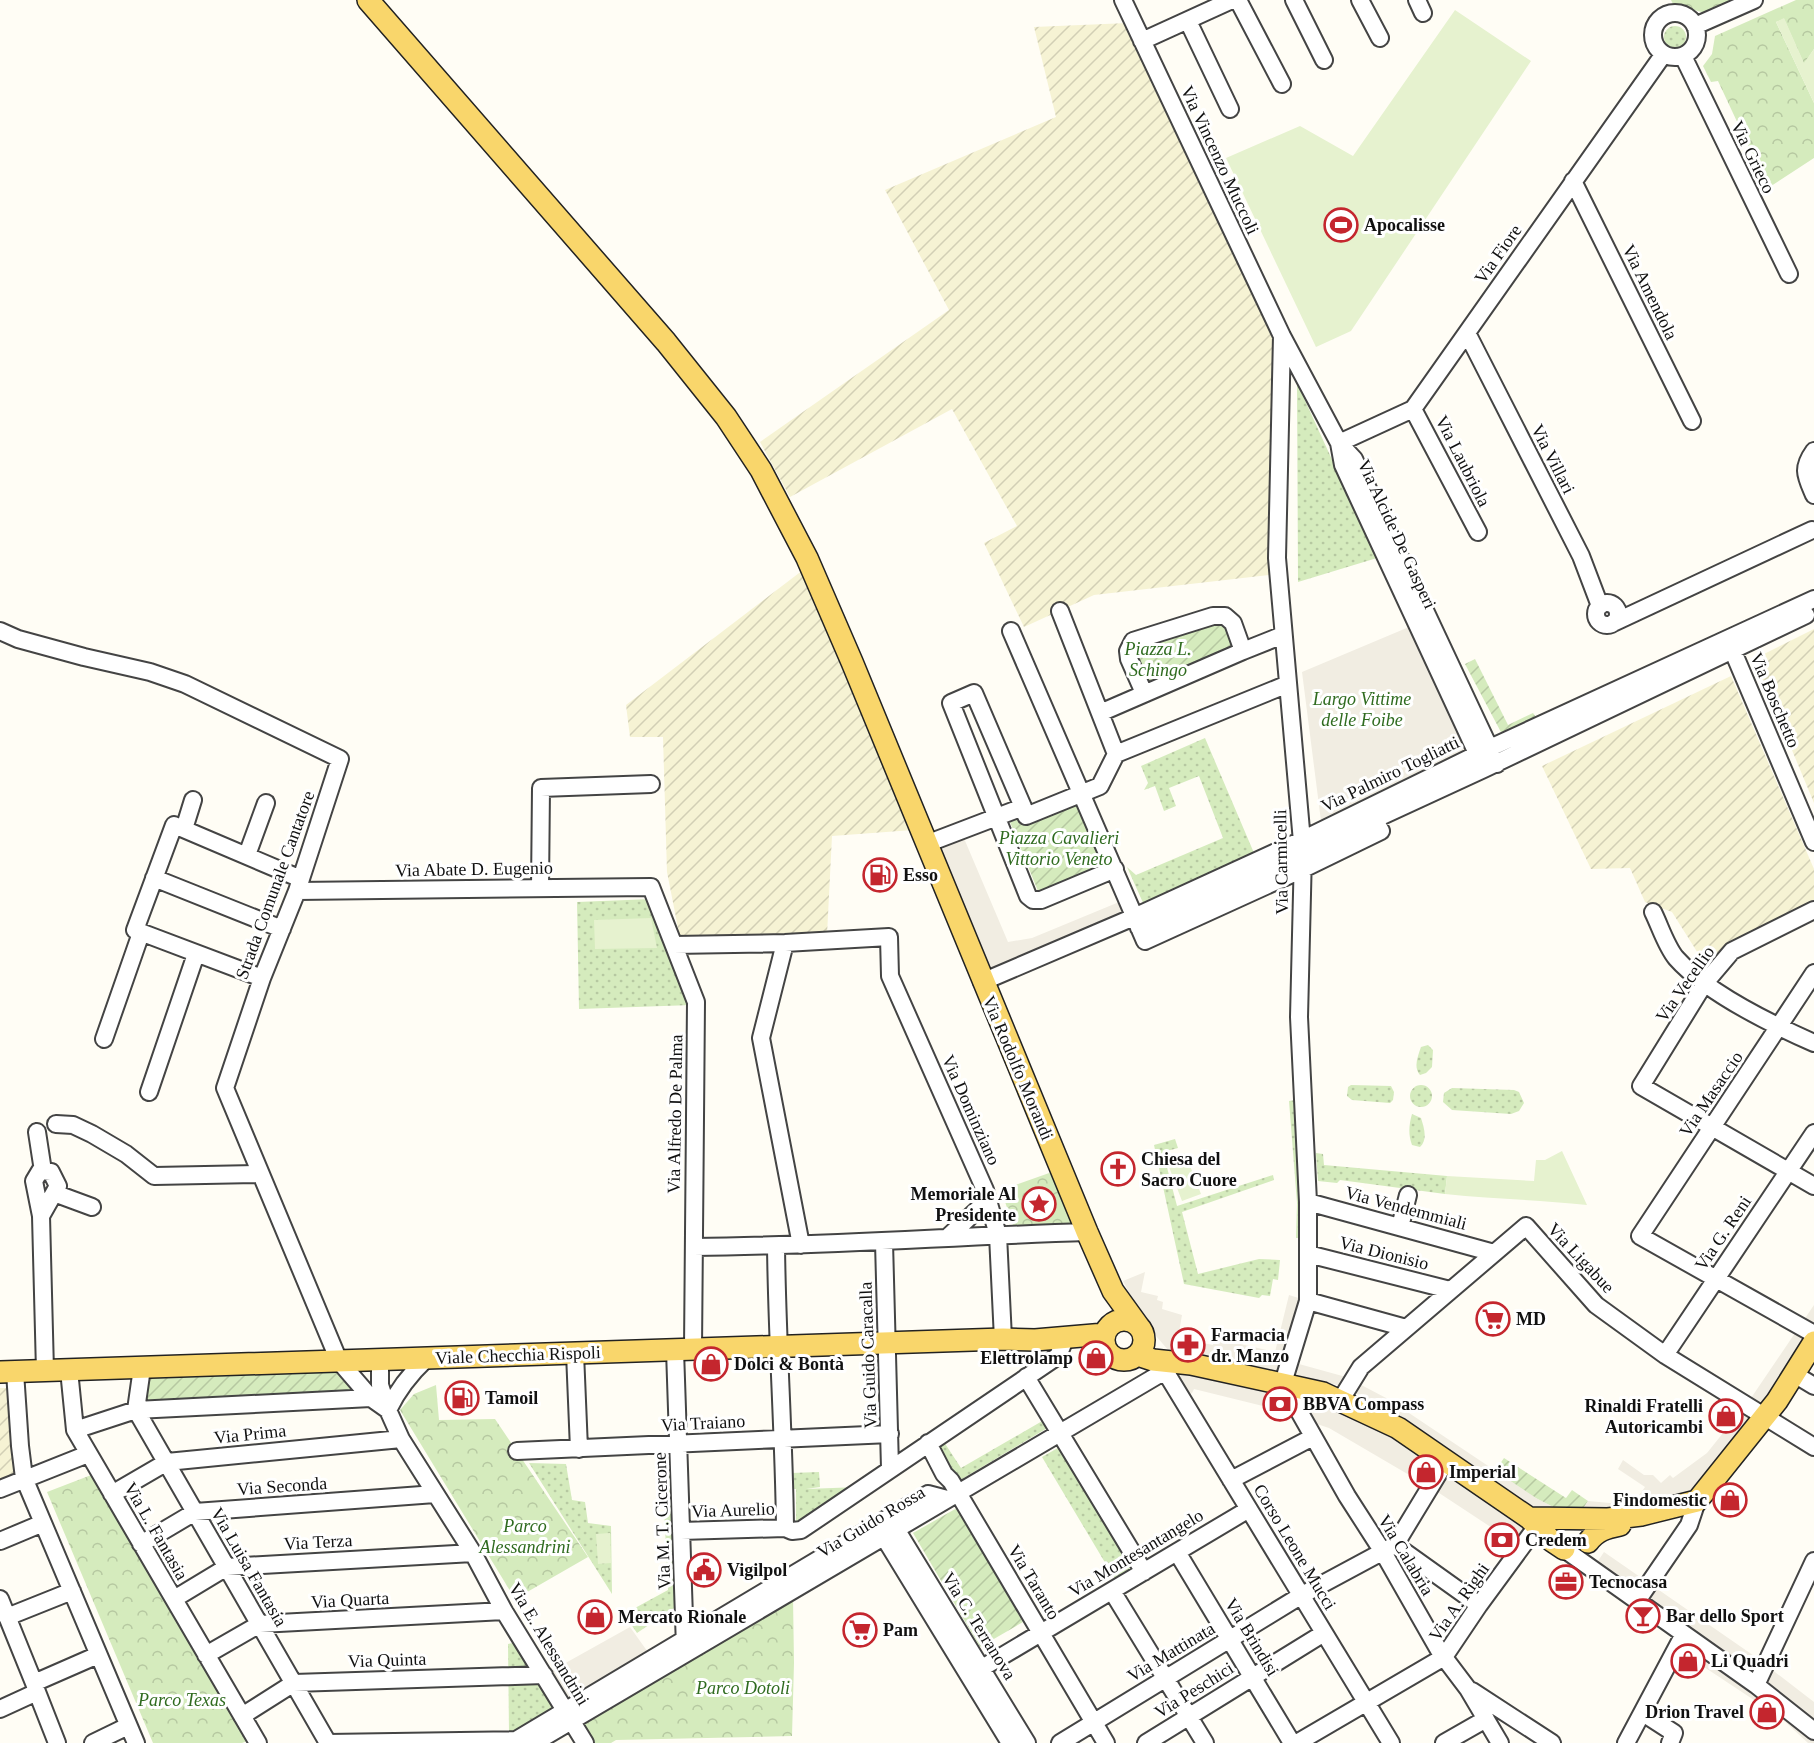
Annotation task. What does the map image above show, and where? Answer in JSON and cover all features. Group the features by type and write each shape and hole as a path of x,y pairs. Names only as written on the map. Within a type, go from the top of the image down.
{"main road":[{"name":"Via Rodolfo Morandi","path":"368,0 658,334 732,426 776,497 807,558 852,662 1087,1232 1113,1291 1141,1331"},
{"name":"Via Rodolfo Morandi","path":"1109,1336 1113,1291"},
{"name":"Viale Checchia Rispoli","path":"1035,1340 1063,1344 1109,1336 1128,1321 1161,1347 1191,1364"},
{"path":"1141,1331 1143,1346 1152,1362"},
{"name":"Viale Checchia Rispoli","path":"7,1372 1109,1336"},
{"name":"Viale Checchia Rispoli","path":"1109,1336 1112,1357 1125,1360 1191,1364 1313,1390 1398,1428 1533,1522 1552,1541 1564,1549"},
{"path":"1588,1542 1586,1526 1582,1522 1572,1519 1562,1523 1557,1532 1558,1543 1564,1549 1576,1552 1585,1546 1588,1542 1594,1534 1604,1528 1666,1516 1697,1501 1777,1401 1814,1342"},
{"path":"1533,1522 1608,1519 1641,1515 1697,1501"}],"street":[{"name":"Via Vincenzo Muccoli","path":"1123,0 1282,336 1339,442"},
{"path":"1142,41 1232,0"},
{"path":"1238,0 1281,84"},
{"path":"1294,0 1324,60"},
{"path":"1360,0 1380,38"},
{"path":"1695,26 1754,0"},
{"path":"1670,13 1677,13 1691,19 1695,26 1697,33 1695,46 1683,56 1663,55 1653,43 1653,28 1657,21 1670,13"},
{"path":"1188,21 1230,109"},
{"name":"Via Fiore","path":"1413,409 1663,55"},
{"name":"Via Grieco","path":"1683,56 1788,274"},
{"name":"Via Amendola","path":"1573,181 1692,421"},
{"name":"Via Villari","path":"1467,333 1581,556 1600,606 1597,613 1599,621 1604,624 1613,623 1813,525"},
{"name":"Via Carmicelli","path":"1282,336 1277,558 1303,854 1299,1017 1308,1202 1308,1301 1283,1383"},
{"path":"1339,442 1413,409"},
{"name":"Via Laubriola","path":"1413,409 1478,532"},
{"name":"Via Alcide De Gasperi","path":"1339,442 1354,459 1490,766"},
{"path":"1814,451 1807,461 1805,474 1814,495"},
{"name":"Via Palmiro Togliatti","path":"1371,813 1490,766 1730,646 1814,599"},
{"path":"1060,611 1116,754"},
{"name":"Via Palmiro Togliatti","path":"982,982 1137,923 1303,854 1371,813 1484,751 1814,611"},
{"path":"1144,693 1129,659 1128,651 1133,641 1213,616 1225,616 1233,623 1243,651"},
{"path":"1011,631 1145,941 1303,854 1381,831 1371,813"},
{"name":"Strada Comunale Cantatore","path":"0,632 84,657 150,672 185,684 339,759 299,885 262,978 225,1088 339,1361"},
{"path":"1100,713 1283,635"},
{"name":"Via Boschetto","path":"1730,646 1814,842"},
{"path":"1115,869 1041,900 1033,900 1028,896 951,703 974,693 1026,816 1100,786 1116,754 1288,684"},
{"path":"540,888 541,788 651,784"},
{"path":"183,829 193,800"},
{"path":"247,855 266,803"},
{"path":"926,844 1023,807"},
{"path":"262,978 135,930 174,825 247,855 299,885"},
{"path":"154,878 282,929"},
{"name":"Via Abate D. Eugenio","path":"299,885 651,887"},
{"name":"Via Alfredo De Palma","path":"651,887 696,1002 693,1247 684,1350"},
{"name":"Via Vecellio","path":"1712,1127 1641,1086 1704,984 1732,951 1814,910"},
{"path":"1653,912 1675,957 1704,984 1779,1027 1814,1043"},
{"path":"104,1039 141,933"},
{"name":"Via Dominziano","path":"785,943 889,937 890,976 985,1190 998,1235 1003,1339"},
{"path":"674,945 785,943 761,1038 801,1245"},
{"path":"149,1092 196,954"},
{"name":"Via Masaccio","path":"1716,1278 1640,1236 1814,973"},
{"path":"57,1124 74,1125 92,1134 126,1154 154,1176 260,1174"},
{"path":"1712,1127 1814,1186"},
{"path":"37,1132 43,1172"},
{"name":"Via G. Reni","path":"1665,1355 1814,1133"},
{"path":"41,1216 58,1186 51,1172 40,1171 34,1181 41,1216 45,1371"},
{"path":"54,1193 92,1207"},
{"path":"1400,1227 1408,1194"},
{"path":"949,1236 988,1200"},
{"name":"Via Vendemmiali","path":"1308,1202 1494,1253"},
{"name":"Via Ligabue","path":"1340,1401 1361,1367 1526,1226 1596,1305 1665,1355 1814,1447"},
{"path":"693,1247 884,1242 949,1236 1087,1232"},
{"name":"Via Guido Caracalla","path":"884,1242 890,1468"},
{"path":"776,1246 777,1347 784,1439 786,1528"},
{"name":"Via Dionisio","path":"1308,1254 1450,1290"},
{"path":"1716,1278 1814,1334"},
{"path":"1308,1301 1406,1328"},
{"name":"Via Aurelio","path":"681,1531 786,1528 792,1531 801,1530 1058,1356 1063,1344"},
{"name":"Via M. T. Cicerone","path":"684,1350 678,1444 685,1646"},
{"path":"575,1353 579,1449"},
{"path":"388,1410 395,1394 410,1374 427,1358"},
{"name":"Via E. Alessandrini","path":"380,1360 380,1385 401,1438 473,1553 504,1611 585,1743"},
{"name":"Via E. Alessandrini","path":"339,1361 371,1398 388,1410"},
{"name":"Via Guido Rossa","path":"537,1742 569,1715 685,1646 890,1533 1059,1433 1152,1362"},
{"name":"Corso Leone Mucci","path":"1152,1362 1231,1480 1391,1743"},
{"path":"136,1410 142,1368"},
{"path":"69,1370 75,1430 136,1410 371,1398"},
{"path":"7,1372 24,1478 135,1743"},
{"path":"1794,1374 1814,1386"},
{"path":"1026,1377 1144,1572"},
{"name":"Via Calabria","path":"1283,1383 1347,1496 1389,1549 1444,1657 1468,1689 1500,1743"},
{"path":"1303,1419 1313,1390"},
{"name":"Via Luisa Fantasia","path":"136,1410 328,1743"},
{"name":"Via L. Fantasia","path":"75,1430 258,1743"},
{"name":"Via Traiano","path":"517,1451 890,1434"},
{"path":"1231,1480 1313,1437"},
{"name":"Via Prima","path":"112,1494 167,1462 401,1438"},
{"name":"Via Taranto","path":"928,1443 944,1474 951,1481 952,1496 1042,1633 1106,1743"},
{"path":"0,1489 88,1454"},
{"path":"1446,1461 1389,1549 1479,1605"},
{"name":"Via Seconda","path":"141,1544 195,1512 435,1494"},
{"path":"685,1646 928,1494 952,1496"},
{"path":"1636,1601 1689,1525 1697,1501"},
{"name":"Via Montesantangelo","path":"982,1668 1249,1509"},
{"name":"Via A. Righi","path":"1295,1743 1444,1657 1533,1522"},
{"path":"0,1540 43,1523"},
{"path":"890,1533 1010,1743"},
{"name":"Via C. Terranova","path":"890,1533 982,1668 1027,1743"},
{"path":"1583,1563 1588,1542"},
{"name":"Via Mattinata","path":"1060,1743 1302,1595 1389,1549"},
{"path":"1564,1549 1756,1685 1814,1731"},
{"name":"Via Brindisi","path":"1177,1552 1295,1743"},
{"name":"Via Terza","path":"174,1599 227,1567 473,1553"},
{"path":"1756,1685 1814,1561"},
{"path":"8,1617 72,1591"},
{"path":"1112,1591 1205,1743"},
{"path":"0,1599 57,1743"},
{"name":"Via Quarta","path":"206,1655 260,1624 504,1611"},
{"name":"Via Peschici","path":"1146,1743 1324,1634"},
{"path":"1626,1743 1684,1634"},
{"path":"0,1709 98,1654"},
{"name":"Via Quinta","path":"294,1683 544,1675"},
{"path":"242,1716 294,1683"},
{"path":"1468,1689 1552,1743"},
{"path":"1643,1713 1674,1733 1670,1743"},
{"path":"513,1742 569,1715"},
{"path":"1444,1743 1486,1719"},
{"path":"93,1743 128,1726"},
{"path":"328,1743 537,1742"}],"shaded area":[{"path":"1128,23 1276,339 1269,575 1094,595 1024,627 984,543 1017,526 952,409 790,497 760,442 949,310 885,190 1056,117 1034,27"},
{"path":"803,570 913,830 832,836 827,935 680,938 667,872 663,737 630,737 626,705"},
{"name":"Largo Vittime delle Foibe","path":"1409,627 1467,750 1321,821 1302,672"},
{"path":"1814,629 1814,803 1754,659"},
{"path":"1731,676 1814,869 1814,900 1727,946 1706,966 1672,912 1645,902 1630,868 1591,869 1542,766"},
{"path":"963,836 1008,942 1032,938 1124,900 1131,915 989,977 938,846"},
{"path":"1145,1272 1141,1292 1158,1296 1157,1300 1163,1302 1162,1309 1182,1315 1178,1338 1213,1345 1214,1338 1275,1352 1289,1295 1308,1301 1283,1383 1300,1415 1194,1389 1192,1393 1182,1398 1165,1371 1176,1355 1169,1351 1156,1336 1137,1308 1123,1281"},
{"path":"1814,1305 1814,1329 1772,1395 1694,1492 1616,1517 1542,1515 1354,1392 1341,1386 1297,1375 1299,1364 1346,1377 1388,1399 1536,1498 1563,1512 1580,1513 1588,1501 1610,1503 1637,1498 1645,1487 1618,1469 1623,1460 1644,1475 1653,1475 1661,1483 1670,1475 1673,1478 1707,1453 1751,1398"},
{"path":"1285,1385 1444,1461 1428,1486 1329,1428 1314,1423"},
{"path":"0,1388 13,1388 22,1477 0,1486"},
{"path":"1446,1461 1532,1526 1518,1545 1430,1487"},
{"path":"1604,1552 1760,1660 1753,1676 1599,1565 1598,1561"},
{"path":"630,1627 650,1655 566,1709 544,1675"},
{"path":"1690,1646 1814,1734 1814,1743 1808,1743 1781,1718 1686,1655"},
{"path":"1771,1669 1814,1702 1814,1725 1763,1684"}],"green space":[{"path":"1671,0 1734,0 1705,13 1673,4"},
{"path":"1796,0 1814,0 1814,49 1804,64 1784,19 1776,22 1814,103 1814,158 1768,188 1718,81 1711,82 1703,66 1712,54 1715,36"},
{"path":"1455,10 1531,61 1351,331 1316,347 1226,158 1300,126 1353,156"},
{"path":"1784,18 1804,63 1814,49 1814,103 1776,22"},
{"path":"1675,26 1683,29 1686,37 1683,45 1675,48 1667,45 1664,37 1667,29"},
{"path":"1297,383 1377,558 1298,582"},
{"name":"Piazza L. Schingo","path":"1225,616 1243,651 1144,693 1133,641"},
{"path":"1475,659 1508,725 1533,713 1538,720 1503,736 1465,664"},
{"path":"1205,738 1254,853 1144,905 1127,867 1136,875 1223,838 1199,776 1169,788 1176,806 1164,811 1155,786 1144,790 1148,783 1141,766"},
{"name":"Piazza Cavalieri Vittorio Veneto","path":"1082,800 1110,867 1040,896 1008,817"},
{"path":"652,899 692,1005 579,1009 577,902"},
{"path":"651,918 657,948 595,949 594,920"},
{"path":"1428,1045 1433,1050 1432,1067 1420,1075 1416,1065 1421,1047"},
{"path":"1351,1085 1391,1086 1394,1092 1393,1100 1390,1103 1352,1100 1347,1096 1348,1087"},
{"path":"1421,1085 1429,1088 1432,1096 1429,1104 1421,1107 1413,1104 1410,1096 1413,1088"},
{"path":"1452,1088 1514,1090 1519,1092 1524,1103 1519,1111 1511,1114 1452,1110 1443,1102 1444,1093"},
{"path":"1295,1100 1302,1238 1296,1238 1297,1203 1289,1101"},
{"path":"1412,1114 1421,1118 1425,1133 1420,1147 1412,1145 1411,1141 1409,1130"},
{"path":"1175,1139 1178,1148 1163,1152 1177,1206 1273,1175 1274,1180 1182,1212 1198,1274 1259,1259 1280,1260 1278,1280 1273,1279 1270,1296 1262,1295 1259,1298 1184,1284 1154,1145"},
{"path":"1562,1151 1587,1205 1445,1194 1447,1176 1534,1181 1536,1160 1545,1160"},
{"path":"1185,1153 1201,1194 1182,1201 1166,1159"},
{"path":"1316,1153 1323,1154 1324,1165 1447,1176 1445,1194 1340,1180 1337,1183 1318,1181"},
{"path":"1052,1172 1075,1229 1015,1231 1001,1190"},
{"path":"337,1364 361,1394 139,1406 145,1370"},
{"name":"Parco Alessandrini","path":"436,1385 439,1420 495,1419 588,1557 515,1599 400,1410 414,1394"},
{"path":"1044,1420 1049,1427 946,1491 925,1454 944,1442 961,1468"},
{"path":"1063,1445 1140,1573 1119,1586 1042,1457"},
{"path":"1504,1458 1566,1498 1572,1490 1588,1501 1580,1514 1546,1504 1495,1471"},
{"path":"529,1463 566,1464 572,1500 585,1502 588,1523 611,1526 612,1594"},
{"path":"662,1465 675,1465 680,1604 637,1633 624,1614 668,1590"},
{"name":"Parco Texas","path":"99,1472 255,1738 242,1743 153,1743 47,1492"},
{"path":"819,1472 820,1487 806,1489 859,1487 796,1529 796,1489 792,1489 791,1473"},
{"path":"957,1508 1023,1622 980,1647 913,1533"},
{"path":"610,1533 611,1563 598,1564 596,1534"},
{"name":"Parco Dotoli","path":"793,1597 792,1736 616,1740 611,1743 590,1743 580,1727"},
{"path":"517,1642 559,1707 509,1733 508,1644"}],"place":[{"name":"Apocalisse","path":"1341,225"},
{"name":"Esso","path":"880,875"},
{"name":"Chiesa del Sacro Cuore","path":"1118,1169"},
{"name":"Memoriale Al Presidente","path":"1039,1204"},
{"name":"MD","path":"1493,1319"},
{"name":"Farmacia dr. Manzo","path":"1188,1345"},
{"name":"Elettrolamp","path":"1096,1358"},
{"name":"Dolci & Bontà","path":"711,1364"},
{"name":"Tamoil","path":"462,1398"},
{"name":"BBVA Compass","path":"1280,1404"},
{"name":"Rinaldi Fratelli Autoricambi","path":"1726,1416"},
{"name":"Imperial","path":"1426,1472"},
{"name":"Findomestic","path":"1730,1500"},
{"name":"Credem","path":"1502,1540"},
{"name":"Vigilpol","path":"704,1570"},
{"name":"Tecnocasa","path":"1566,1582"},
{"name":"Bar dello Sport","path":"1643,1616"},
{"name":"Mercato Rionale","path":"595,1617"},
{"name":"Pam","path":"860,1630"},
{"name":"Li Quadri","path":"1688,1661"},
{"name":"Drion Travel","path":"1767,1712"}]}
